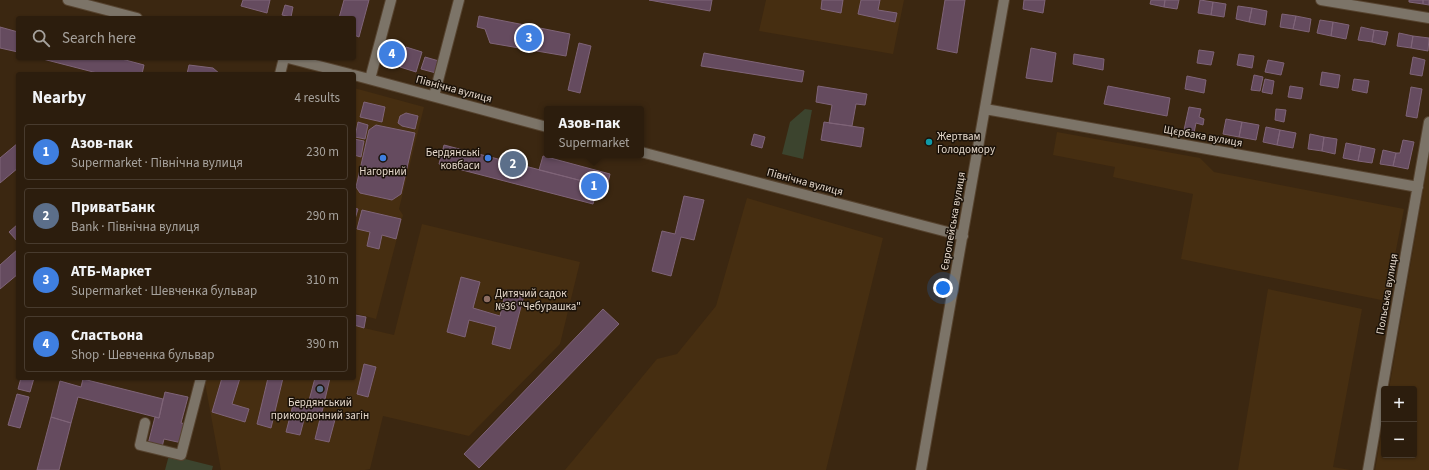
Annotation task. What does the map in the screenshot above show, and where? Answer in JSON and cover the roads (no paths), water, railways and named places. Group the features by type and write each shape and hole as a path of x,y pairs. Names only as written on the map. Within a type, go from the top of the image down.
{"street":[{"path":"68,0 129,16"},
{"path":"370,79 391,0"},
{"path":"434,96 459,0"},
{"name":"Європейська вулиця","path":"921,470 1004,0"},
{"path":"1321,0 1429,18"},
{"path":"280,72 284,60"},
{"path":"296,60 342,72"},
{"name":"Північна вулиця","path":"356,76 544,126"},
{"name":"Щєрбака вулиця","path":"985,109 1418,187"},
{"name":"Польська вулиця","path":"1368,470 1429,122"},
{"name":"Північна вулиця","path":"644,153 963,236"},
{"path":"145,423 140,445 181,455 200,380"}],"place":[{"name":"АТБ-Маркет","path":"529,38"},
{"name":"Сластьона","path":"392,54"},
{"name":"Жертвам Голодомору","path":"929,142"},
{"name":"Нагорний","path":"383,158"},
{"name":"Бердянські ковбаси","path":"488,158"},
{"name":"ПриватБанк","path":"513,164"},
{"name":"Азов-пак","path":"594,186"},
{"name":"Дитячий садок №36 \"Чебурашка\"","path":"487,299"},
{"name":"Бердянський прикордонний загін","path":"320,389"}]}
